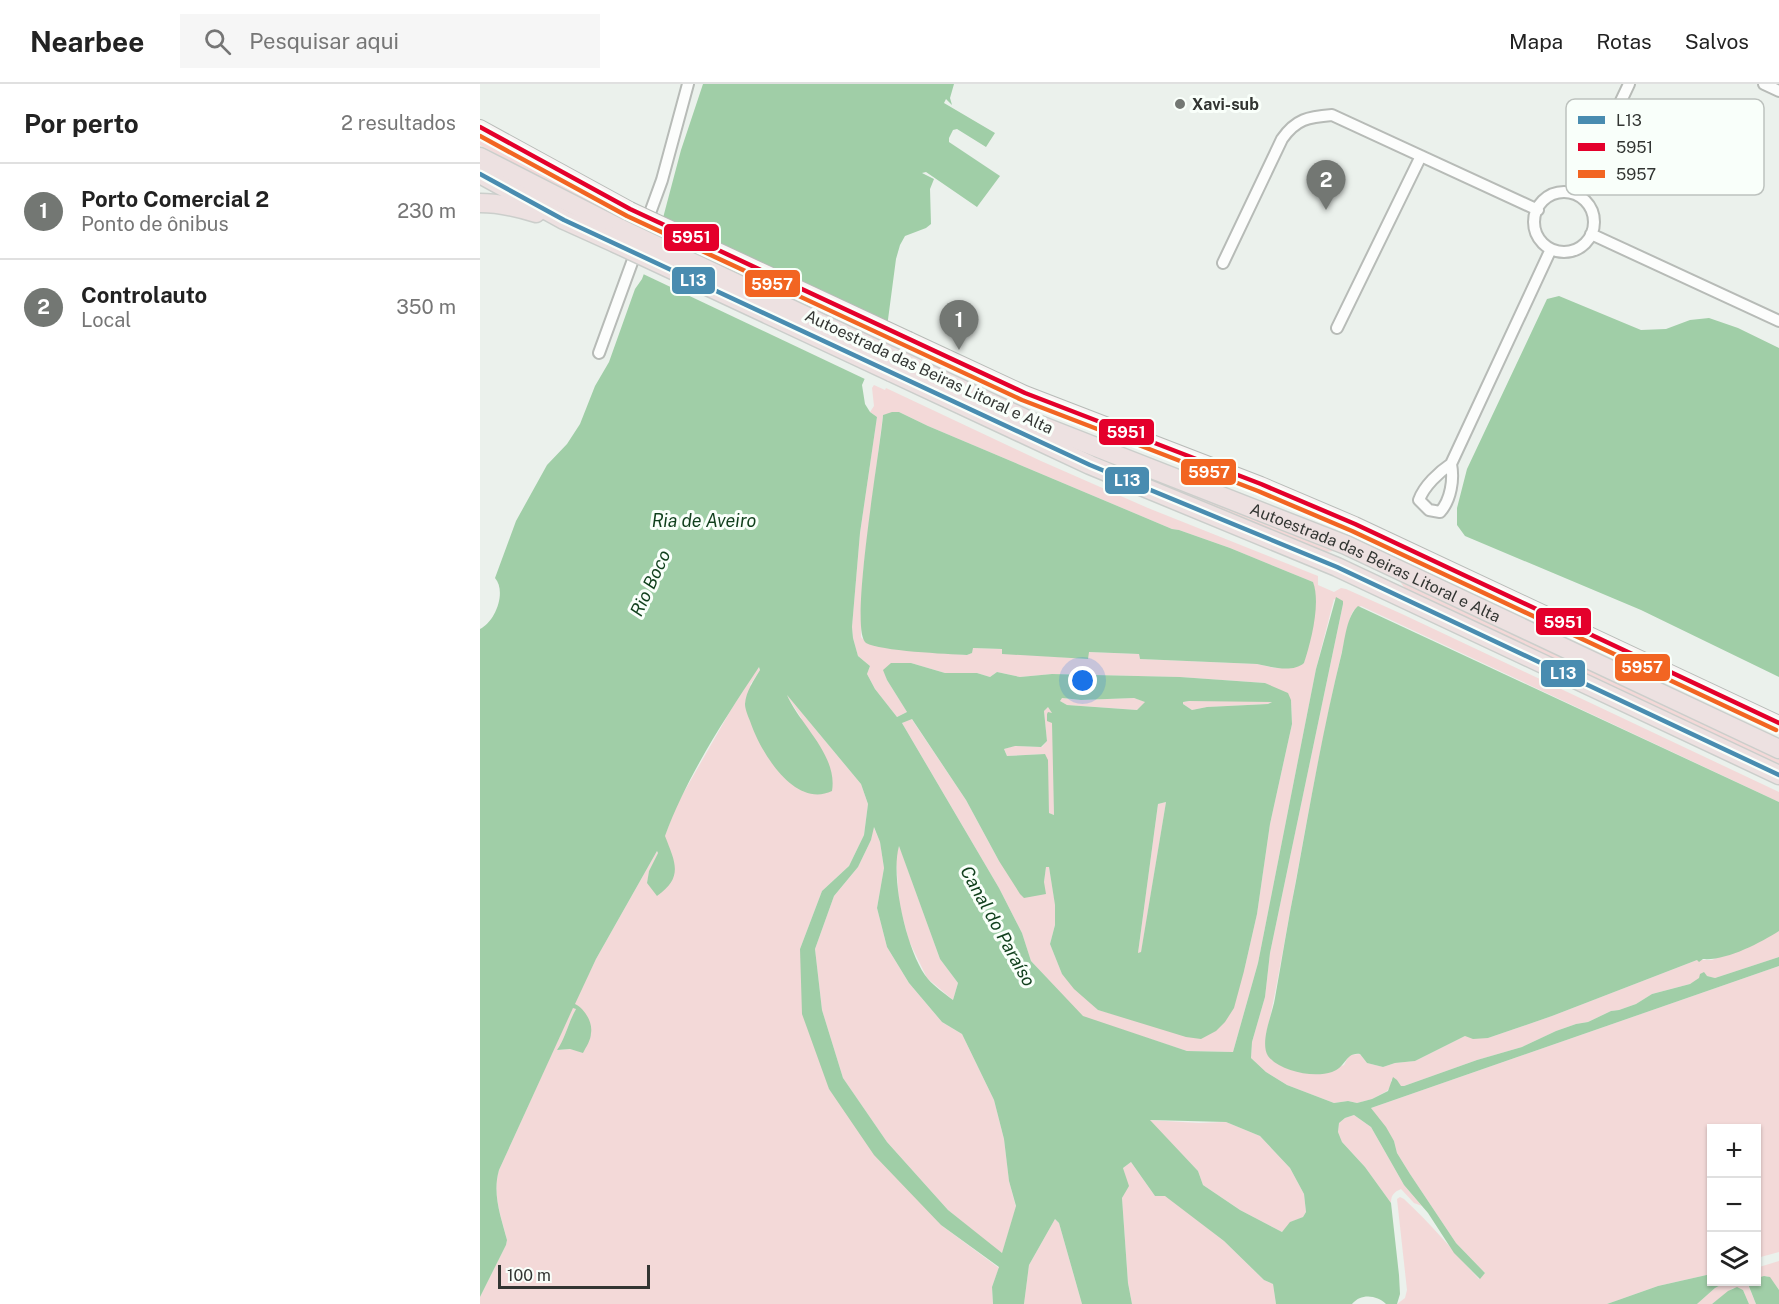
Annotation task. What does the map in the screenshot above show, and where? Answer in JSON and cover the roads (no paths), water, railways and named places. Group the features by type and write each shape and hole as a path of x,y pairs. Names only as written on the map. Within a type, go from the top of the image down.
{"highway":[{"name":"Autoestrada das Beiras Litoral e Alta","path":"480,157 618,236 894,366 1090,465 1337,567 1779,775"},
{"name":"Autoestrada das Beiras Litoral e Alta","path":"480,174 564,220 618,236"},
{"path":"480,203 514,206 564,220"},
{"name":"Autoestrada das Beiras Litoral e Alta","path":"894,366 1346,545 1779,749"}],"street":[{"path":"599,353 662,180 688,84"},
{"path":"1622,99 1629,84"},
{"path":"1764,84 1779,91"},
{"path":"1223,263 1282,139 1291,126 1311,117 1332,115 1538,210"},
{"path":"480,127 630,209 1025,393 1261,484 1355,524 1779,723"},
{"path":"1337,328 1421,156"},
{"path":"1566,192 1551,195 1541,203 1535,215 1535,228 1541,240 1551,249 1565,252 1578,249 1588,240 1594,228 1594,215 1588,203 1578,195"},
{"path":"1591,234 1779,321"},
{"path":"1451,464 1551,249"}],"water":[{"path":"703,84 954,84 950,98 952,105 946,99 944,103 995,133 986,147 957,129 953,130 949,138 949,142 1000,176 977,207 926,172 922,173 934,179 930,189 931,224 905,236 900,245 887,327 862,385 865,404 877,417 860,533 853,638 858,656 870,666 867,674 875,689 897,717 907,712 883,670 891,663 911,663 945,673 977,673 990,677 997,672 1020,677 1052,674 1180,677 1265,683 1288,693 1291,700 1292,724 1270,824 1257,914 1244,971 1234,1008 1216,1031 1201,1039 1186,1037 1098,1010 1074,989 1062,974 1050,944 1055,925 1055,905 1049,867 1046,867 1044,882 1046,894 1024,898 999,861 966,800 912,719 902,723 999,888 1022,933 1031,961 1083,1016 1187,1051 1233,1052 1258,963 1316,669 1336,597 1343,601 1343,604 1270,953 1265,997 1252,1042 1251,1058 1266,1072 1287,1085 1334,1103 1348,1101 1357,1103 1388,1091 1393,1077 1401,1086 1404,1086 1522,1047 1556,1031 1636,1004 1652,994 1690,984 1704,972 1707,976 1715,978 1779,957 1779,966 1371,1108 1386,1127 1394,1141 1397,1153 1456,1243 1485,1273 1480,1279 1454,1253 1428,1213 1404,1185 1371,1127 1354,1115 1339,1123 1338,1132 1342,1142 1365,1167 1391,1203 1399,1275 1400,1294 1397,1304 1386,1304 1369,1296 1360,1298 1352,1304 1276,1304 1273,1284 1264,1280 1224,1241 1165,1196 1155,1196 1131,1162 1123,1168 1129,1186 1122,1198 1128,1283 1132,1304 1082,1304 1059,1223 1055,1219 1029,1265 1024,1304 993,1304 992,1287 999,1267 941,1225 874,1155 829,1089 802,1014 800,949 822,891 849,866 864,835 868,804 861,784 787,695 824,753 832,778 832,791 818,794 805,792 792,785 780,774 755,733 745,704 747,695 760,670 759,667 707,749 674,814 665,836 674,861 674,876 671,882 657,896 647,883 657,851 596,959 575,1004 585,1012 591,1024 591,1036 587,1046 583,1053 570,1049 557,1050 576,1009 573,1008 499,1170 497,1197 507,1240 480,1297 480,629 490,620 498,606 500,591 495,578 516,521 547,465 567,444 580,424 595,386 609,362 635,289 642,279 659,233 681,150","holes":["1062,698 1081,700 1134,698 1145,702 1137,710 1067,705 1060,701","1189,701 1272,702 1192,710 1183,704","1048,707 1052,713 1048,712 1047,721 1052,723 1054,815 1049,813 1048,760 1045,754 1007,756 1004,749 1015,746 1041,747 1047,741 1044,711","1166,802 1141,952 1138,953 1158,804","874,827 880,842 884,868 877,908 887,947 909,983 942,1022 962,1034 994,1100 1004,1139 1009,1181 1016,1206 1002,1253 948,1210 887,1142 843,1078 822,1010 815,949 834,896 858,867 871,840","899,846 940,959 958,983 953,1000 928,979 913,952 902,915 897,876","1150,1120 1226,1122 1260,1136 1290,1168 1304,1194 1306,1212 1303,1217 1290,1222 1282,1232 1240,1210 1203,1185 1198,1171"]},
{"path":"1559,296 1641,330 1666,329 1690,320 1709,318 1738,328 1779,348 1779,677 1641,610 1465,536 1457,525 1457,508 1467,469 1547,299"},
{"path":"899,412 1172,529 1230,548 1313,582 1316,611 1304,663 1294,668 1282,668 1257,664 1140,659 1139,654 1089,652 1088,659 1002,654 1002,649 973,648 972,653 967,655 899,650 866,643 861,631 861,607 867,536 883,415"},
{"path":"1358,606 1779,802 1779,931 1753,946 1732,954 1703,959 1699,962 1697,960 1488,1038 1473,1039 1465,1036 1415,1061 1383,1067 1367,1063 1360,1054 1355,1054 1351,1055 1337,1070 1325,1074 1307,1074 1289,1070 1273,1062 1266,1051 1266,1034 1275,998 1329,709 1347,628 1351,615"},
{"path":"1707,1275 1707,1286 1719,1286 1697,1304 1607,1304 1658,1286"},
{"path":"1761,1277 1770,1277 1779,1290 1779,1304 1756,1304 1749,1286 1761,1286"},
{"path":"1737,1287 1743,1290 1749,1304 1712,1304 1728,1291"}],"place":[{"name":"Xavi-sub","path":"1180,104"},
{"name":"Controlauto","path":"1326,210"},
{"name":"Porto Comercial 2","path":"959,350"}],"water label":[{"name":"Ria de Aveiro","path":"704,520"},
{"name":"Rio Boco","path":"650,583"},
{"name":"Canal do Paraíso","path":"998,926"}]}
